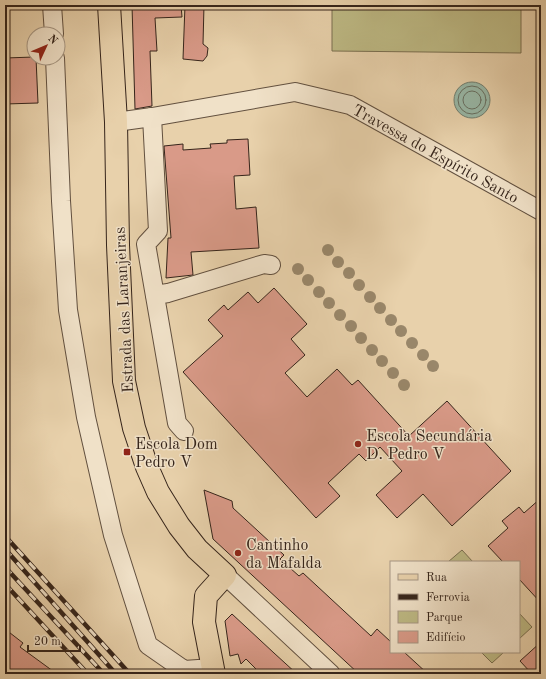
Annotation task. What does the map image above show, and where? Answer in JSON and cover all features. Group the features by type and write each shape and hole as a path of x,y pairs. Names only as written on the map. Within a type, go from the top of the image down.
{"main road":[{"name":"Estrada das Laranjeiras","path":"109,5 116,122 118,245 124,381 140,448 146,467 158,492 179,526 197,549 225,575"},
{"path":"214,671 204,622 206,596 225,575"}],"street":[{"path":"52,5 53,26"},
{"path":"55,66 61,201 68,310 86,417 113,535 148,645 184,670 214,671"},
{"name":"Travessa do Espírito Santo","path":"116,122 295,92 350,105 541,211"},
{"path":"118,245 146,244 158,231 152,117"},
{"path":"146,244 177,423 184,431"},
{"path":"155,295 168,293 264,264 271,265"},
{"path":"225,575 332,674"}],"green space":[{"path":"332,5 521,6 521,53 332,51"},
{"path":"462,550 472,561 449,561"},
{"path":"520,614 532,627 520,638"},
{"path":"482,653 503,653 492,663"}],"water":[{"path":"476,82 485,87 489,93 489,107 485,113 476,118 468,118 459,113 455,107 454,96 459,87 465,83"}],"building":[{"path":"132,5 181,5 182,17 155,18 157,51 150,51 152,106 135,109"},
{"path":"185,5 204,5 203,44 208,48 207,56 203,61 183,59"},
{"path":"26,57 26,66 36,66 38,103 5,104 5,58"},
{"path":"248,139 250,175 234,176 236,209 256,207 259,248 191,252 193,275 166,278 168,238 171,238 164,146 183,144 183,150 211,148 210,144 227,143 227,140"},
{"path":"274,288 307,324 291,339 305,355 285,373 307,397 337,369 352,385 358,380 409,436 447,401 511,471 452,526 423,494 397,518 376,495 402,471 380,447 366,461 359,454 328,483 340,496 316,518 183,372 223,336 208,320 224,305 228,310 248,292 258,303"},
{"path":"204,490 232,501 233,508 284,555 280,559 299,576 303,573 371,636 377,629 390,641 390,653 405,653 428,674 359,674 213,539"},
{"path":"541,498 541,603 520,580 520,561 502,561 488,546 508,528 502,521 519,507 524,513"},
{"path":"232,614 297,674 261,674 246,659 241,664 238,654 230,656 225,621"},
{"path":"5,629 23,643 20,647 57,674 5,674"},
{"path":"541,642 541,674 532,674 520,661"}],"railway":[{"path":"5,536 130,674"},
{"path":"5,549 116,674"},
{"path":"5,567 104,674"},
{"path":"5,584 88,674"}],"place":[{"name":"Escola Secundária D. Pedro V","path":"358,444"},
{"name":"Escola Dom Pedro V","path":"127,452"},
{"name":"Cantinho da Mafalda","path":"238,553"}]}
